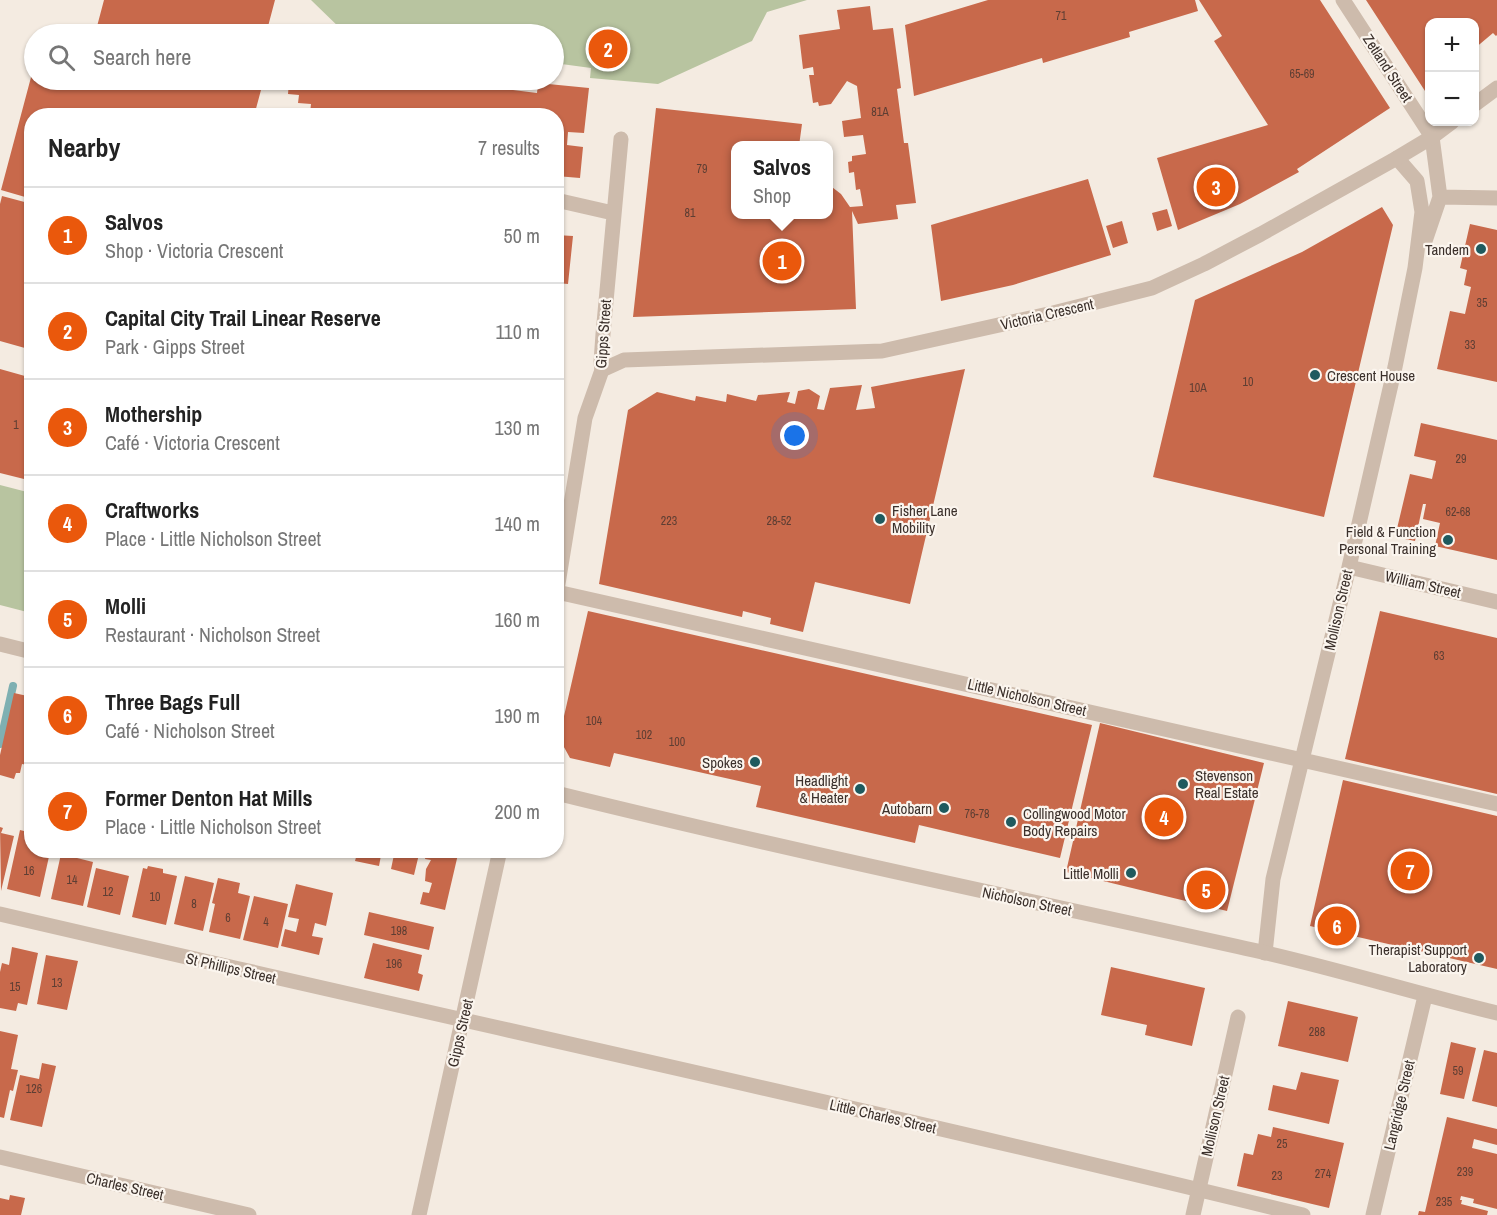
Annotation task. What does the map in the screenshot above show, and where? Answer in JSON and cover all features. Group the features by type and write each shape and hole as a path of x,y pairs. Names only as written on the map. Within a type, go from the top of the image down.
{"street":[{"name":"Zetland Street","path":"1343,0 1431,137"},
{"path":"1479,101 1497,88"},
{"name":"Victoria Crescent","path":"602,370 624,360 882,351 1053,313 1152,288 1251,239 1397,158 1446,126"},
{"name":"Mollison Street","path":"1415,268 1440,197 1431,137"},
{"name":"Gipps Street","path":"564,550 585,418 602,370 613,213 621,139"},
{"name":"Mollison Street","path":"1265,953 1273,879 1349,567 1395,367 1415,268 1422,212 1417,181 1397,158"},
{"path":"1440,197 1497,198"},
{"path":"564,202 613,213"},
{"name":"William Street","path":"1349,567 1497,602"},
{"name":"Little Nicholson Street","path":"564,596 1497,804"},
{"path":"0,644 24,650"},
{"name":"Nicholson Street","path":"564,795 866,866 1265,953 1425,996 1497,1012"},
{"name":"Gipps Street","path":"419,1215 498,858"},
{"name":"St Phillips Street","path":"0,914 463,1020"},
{"name":"Langridge Street","path":"1373,1215 1425,996"},
{"name":"Mollison Street","path":"1193,1215 1238,1017"},
{"name":"Little Charles Street","path":"463,1020 1303,1215"},
{"name":"Charles Street","path":"0,1157 249,1215"}],"green space":[{"path":"311,0 807,0 767,12 752,41 658,84 590,78 591,68 564,64 564,24 336,24"},
{"path":"0,485 24,491 24,611 0,605"}],"building":[{"path":"104,0 275,0 269,24 98,24"},
{"path":"988,0 1195,0 1198,11 1129,32 1130,37 1043,63 1042,58 914,96 905,25"},
{"path":"1199,0 1320,0 1390,108 1297,169 1299,172 1240,204 1178,230 1157,158 1268,125 1214,41 1222,36"},
{"path":"1366,0 1497,0 1497,35 1493,33 1479,45 1479,18 1425,18 1425,91"},
{"path":"870,6 873,30 893,28 901,88 897,89 904,143 908,143 916,203 896,205 898,219 858,224 852,211 856,309 633,317 656,108 802,124 800,141 731,141 731,219 833,219 833,188 841,194 850,207 863,206 860,189 856,190 854,172 849,173 848,162 852,161 852,156 866,154 863,135 844,137 842,121 861,118 857,86 847,81 831,104 819,106 818,102 813,103 809,75 814,75 813,67 803,69 799,35 840,29 837,10"},
{"path":"564,86 589,88 584,133 568,132 567,145 583,147 580,178 564,177 564,108 311,108 311,104 298,103 299,95 288,94 288,90 513,90 537,93 537,90 564,90"},
{"path":"28,90 261,90 256,108 24,108 24,197 1,190"},
{"path":"1088,179 1111,255 1013,285 941,301 931,225"},
{"path":"2,196 24,202 24,348 0,341 0,204"},
{"path":"1382,207 1393,225 1324,517 1153,477 1195,300 1302,252"},
{"path":"1167,209 1172,226 1157,231 1152,213"},
{"path":"1122,221 1128,243 1113,248 1106,226"},
{"path":"1470,224 1497,230 1497,382 1437,369 1450,311 1465,314 1471,287 1464,285 1467,270 1460,268"},
{"path":"564,235 573,236 568,284 564,284"},
{"path":"0,369 24,376 24,479 0,473"},
{"path":"965,369 910,604 815,582 803,632 770,624 771,618 743,611 742,617 599,584 628,410 657,392 695,401 696,396 726,402 727,394 756,401 758,395 790,392 787,402 795,404 798,391 809,389 820,396 817,409 824,410 830,388 862,385 856,410 875,408 871,387"},
{"path":"1421,423 1497,440 1497,560 1435,546 1440,523 1423,519 1426,504 1423,504 1415,541 1395,537 1410,474 1432,479 1436,461 1414,456"},
{"path":"588,611 1092,725 1060,858 919,825 915,843 756,807 761,786 614,753 610,767 570,758 564,747 564,716"},
{"path":"1380,611 1497,638 1497,794 1345,759"},
{"path":"14,693 24,695 24,764 22,764 20,773 16,773 14,779 0,775 0,755"},
{"path":"1100,723 1264,763 1227,911 1066,872"},
{"path":"1343,780 1497,816 1497,969 1310,926"},
{"path":"0,827 3,828 1,833 14,836 1,891"},
{"path":"20,830 24,831 24,858 49,858 40,897 7,889"},
{"path":"60,858 77,858 93,862 83,906 51,899"},
{"path":"356,858 380,858 379,866 355,861"},
{"path":"393,858 418,858 414,875 391,869"},
{"path":"457,858 445,910 420,904 423,892 429,893 432,883 425,881 426,869 431,860 425,859"},
{"path":"148,866 163,869 163,873 177,876 166,925 132,917 143,868 147,869"},
{"path":"96,868 129,876 120,915 87,907"},
{"path":"185,876 214,883 203,931 174,924"},
{"path":"218,878 240,883 238,893 250,896 240,939 209,932 215,904 212,903"},
{"path":"296,884 333,893 326,926 315,923 312,936 323,938 319,955 281,946 285,929 296,932 299,919 288,917"},
{"path":"254,896 288,904 278,948 243,940"},
{"path":"369,912 434,927 429,950 364,935"},
{"path":"373,943 422,955 418,973 423,975 419,991 364,978"},
{"path":"12,947 38,953 27,1005 18,1003 16,1011 0,1008 0,972 2,963 9,965"},
{"path":"46,955 78,961 67,1010 37,1004"},
{"path":"1111,967 1205,988 1192,1046 1145,1035 1147,1025 1101,1015"},
{"path":"1288,1001 1358,1017 1348,1062 1278,1046"},
{"path":"0,1031 18,1035 11,1069 18,1070 13,1091 10,1090 4,1118 0,1117"},
{"path":"1451,1042 1476,1048 1464,1099 1440,1094"},
{"path":"1484,1050 1497,1053 1497,1107 1472,1101"},
{"path":"42,1063 56,1066 42,1127 10,1120 20,1075 39,1079"},
{"path":"1301,1072 1339,1080 1329,1124 1268,1110 1273,1085 1296,1090"},
{"path":"1447,1117 1497,1129 1497,1145 1474,1139 1472,1148 1497,1154 1497,1209 1473,1203 1474,1199 1461,1196 1460,1200 1462,1200 1461,1204 1488,1211 1487,1215 1418,1215 1419,1211 1425,1212"},
{"path":"1273,1127 1344,1143 1329,1208 1237,1186 1244,1153 1253,1155 1258,1134 1271,1137"},
{"path":"10,1195 25,1198 21,1215 0,1215 0,1198 9,1200"}],"waterway":[{"path":"0,744 13,686"}],"place":[{"name":"Capital City Trail Linear Reserve","path":"608,49"},
{"name":"Mothership","path":"1216,187"},
{"name":"Tandem","path":"1481,249"},
{"name":"Salvos","path":"782,261"},
{"name":"Crescent House","path":"1315,375"},
{"name":"Fisher Lane Mobility","path":"880,519"},
{"name":"Field & Function Personal Training","path":"1448,540"},
{"name":"Spokes","path":"755,762"},
{"name":"Stevenson Real Estate","path":"1183,784"},
{"name":"Headlight & Heater","path":"860,789"},
{"name":"Autobarn","path":"944,808"},
{"name":"Craftworks","path":"1164,817"},
{"name":"Collingwood Motor Body Repairs","path":"1011,822"},
{"name":"Former Denton Hat Mills","path":"1410,871"},
{"name":"Little Molli","path":"1131,873"},
{"name":"Molli","path":"1206,890"},
{"name":"Three Bags Full","path":"1337,926"},
{"name":"Therapist Support Laboratory","path":"1479,958"}]}
